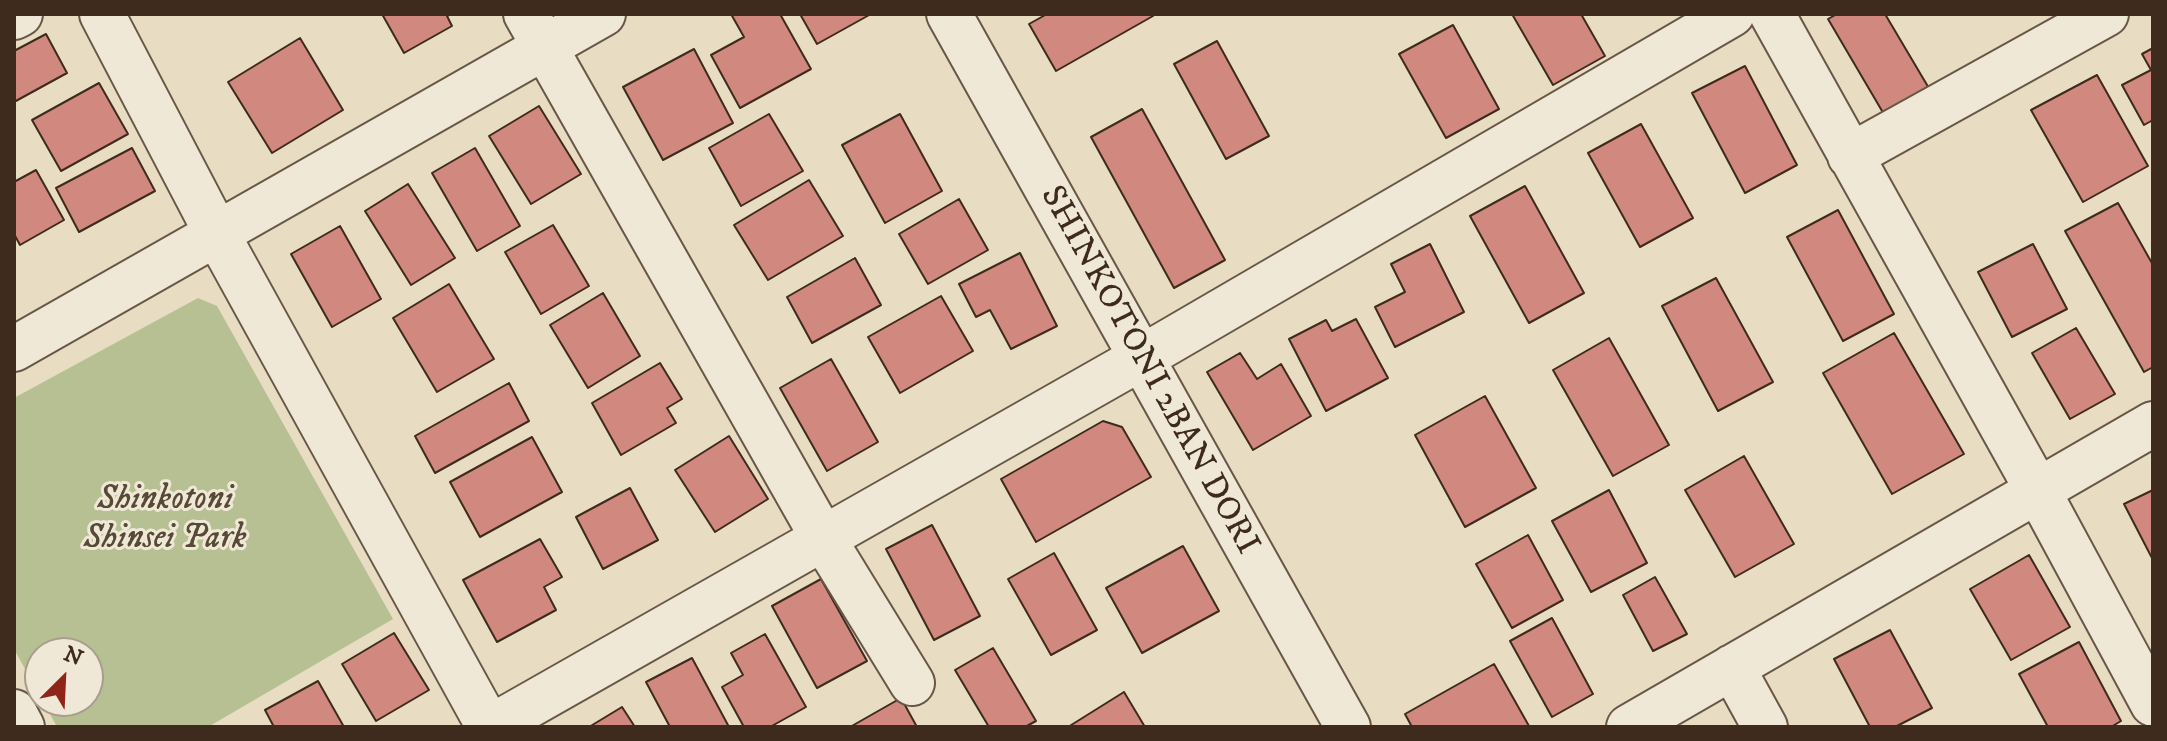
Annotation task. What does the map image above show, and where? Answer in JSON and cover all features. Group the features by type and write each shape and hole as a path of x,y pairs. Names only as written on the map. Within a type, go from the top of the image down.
{"street":[{"path":"14,17 20,14"},
{"path":"102,14 217,234 490,727 1141,358 1732,14"},
{"path":"14,349 217,234 535,31 603,14"},
{"name":"SHINKOTONI 2BAN DORI","path":"949,14 1141,358 1339,724"},
{"path":"1772,14 2153,704"},
{"path":"1850,156 2106,14"},
{"path":"535,31 823,538 912,683"},
{"path":"1629,727 2153,424"},
{"path":"1732,667 1765,727"},
{"path":"14,712 22,727"}],"green space":[{"name":"Shinkotoni Shinsei Park","path":"198,298 217,306 393,619 208,727 57,727 52,717 104,717 104,637 24,637 24,667 14,649 14,398"}],"building":[{"path":"382,14 451,14 447,16 452,26 404,53"},
{"path":"731,14 780,14 811,69 740,108 711,55 744,37"},
{"path":"800,14 871,14 817,44"},
{"path":"1047,14 1153,16 1056,71 1029,24"},
{"path":"1512,14 1581,14 1605,56 1553,85"},
{"path":"1837,14 1885,14 1930,90 1885,116 1828,19"},
{"path":"1453,25 1499,109 1446,138 1399,54"},
{"path":"46,34 67,73 14,102 14,51"},
{"path":"300,38 343,110 272,153 228,82"},
{"path":"1217,41 1269,136 1226,159 1174,64"},
{"path":"2153,48 2153,120 2144,125 2122,85 2151,70 2142,54"},
{"path":"694,49 733,123 663,160 623,87"},
{"path":"1745,66 1797,165 1745,193 1692,93"},
{"path":"2097,75 2148,166 2083,202 2031,110"},
{"path":"99,83 128,134 61,171 32,120"},
{"path":"539,106 581,174 531,204 489,136"},
{"path":"1142,109 1225,260 1174,288 1091,137"},
{"path":"769,114 803,171 741,206 709,148"},
{"path":"900,114 942,191 885,223 842,145"},
{"path":"1641,124 1693,218 1640,247 1588,153"},
{"path":"132,148 155,191 79,232 56,188"},
{"path":"475,148 520,226 477,251 432,173"},
{"path":"36,170 64,220 20,245 14,234 14,182"},
{"path":"809,180 843,236 768,280 734,225"},
{"path":"408,184 455,258 411,285 365,211"},
{"path":"1525,186 1584,293 1529,323 1470,216"},
{"path":"959,199 988,250 928,284 899,234"},
{"path":"2118,203 2153,265 2153,367 2144,372 2065,231"},
{"path":"1838,210 1894,314 1843,341 1787,237"},
{"path":"553,225 589,286 541,314 505,252"},
{"path":"340,226 381,299 332,327 291,254"},
{"path":"1430,244 1464,312 1395,347 1375,307 1405,292 1391,264"},
{"path":"2033,244 2067,309 2012,337 1978,272"},
{"path":"1020,253 1057,326 1011,349 990,310 976,317 959,284"},
{"path":"855,258 881,305 812,343 787,297"},
{"path":"1716,278 1773,382 1718,411 1662,306"},
{"path":"449,284 494,359 437,392 393,318"},
{"path":"603,293 640,356 588,388 550,325"},
{"path":"941,296 973,351 900,393 868,337"},
{"path":"1356,319 1388,378 1326,411 1289,339 1326,320 1332,331"},
{"path":"2076,328 2115,394 2070,419 2032,353"},
{"path":"1894,333 1964,454 1892,494 1823,373"},
{"path":"1609,338 1669,445 1613,476 1553,370"},
{"path":"1240,353 1257,379 1281,364 1311,416 1253,450 1207,372"},
{"path":"831,359 878,442 827,471 780,388"},
{"path":"660,363 682,399 667,408 676,423 621,455 592,403"},
{"path":"509,383 529,421 435,473 415,436"},
{"path":"1485,396 1536,488 1465,527 1415,435"},
{"path":"1103,421 1122,427 1151,477 1036,542 1001,479"},
{"path":"729,436 768,499 715,532 675,470"},
{"path":"532,437 562,492 480,537 450,482"},
{"path":"1744,456 1794,544 1735,577 1685,490"},
{"path":"630,488 658,540 603,569 576,517"},
{"path":"1609,490 1647,563 1591,592 1552,521"},
{"path":"2153,490 2153,560 2124,504"},
{"path":"932,525 980,616 934,640 886,549"},
{"path":"1528,535 1563,600 1512,628 1476,564"},
{"path":"540,539 562,577 544,587 556,610 497,642 463,580"},
{"path":"1183,546 1219,611 1142,653 1106,588"},
{"path":"1054,553 1097,630 1051,655 1008,579"},
{"path":"2029,555 2070,627 2011,660 1970,589"},
{"path":"1655,577 1687,634 1653,651 1623,595"},
{"path":"821,579 867,661 817,688 772,606"},
{"path":"1552,618 1593,694 1552,717 1510,641"},
{"path":"1890,630 1932,708 1895,727 1870,727 1834,659"},
{"path":"394,633 429,690 376,721 342,664"},
{"path":"765,634 806,707 770,727 744,727 722,687 743,675 731,653"},
{"path":"2079,642 2121,721 2111,727 2048,727 2019,674"},
{"path":"993,648 1036,721 1025,727 989,727 955,670"},
{"path":"692,658 729,727 670,727 646,682"},
{"path":"1494,664 1529,726 1412,727 1405,714"},
{"path":"318,681 344,727 274,727 265,710"},
{"path":"1124,692 1145,727 1068,727"},
{"path":"901,698 917,727 850,727"},
{"path":"622,707 635,727 589,727"}]}
